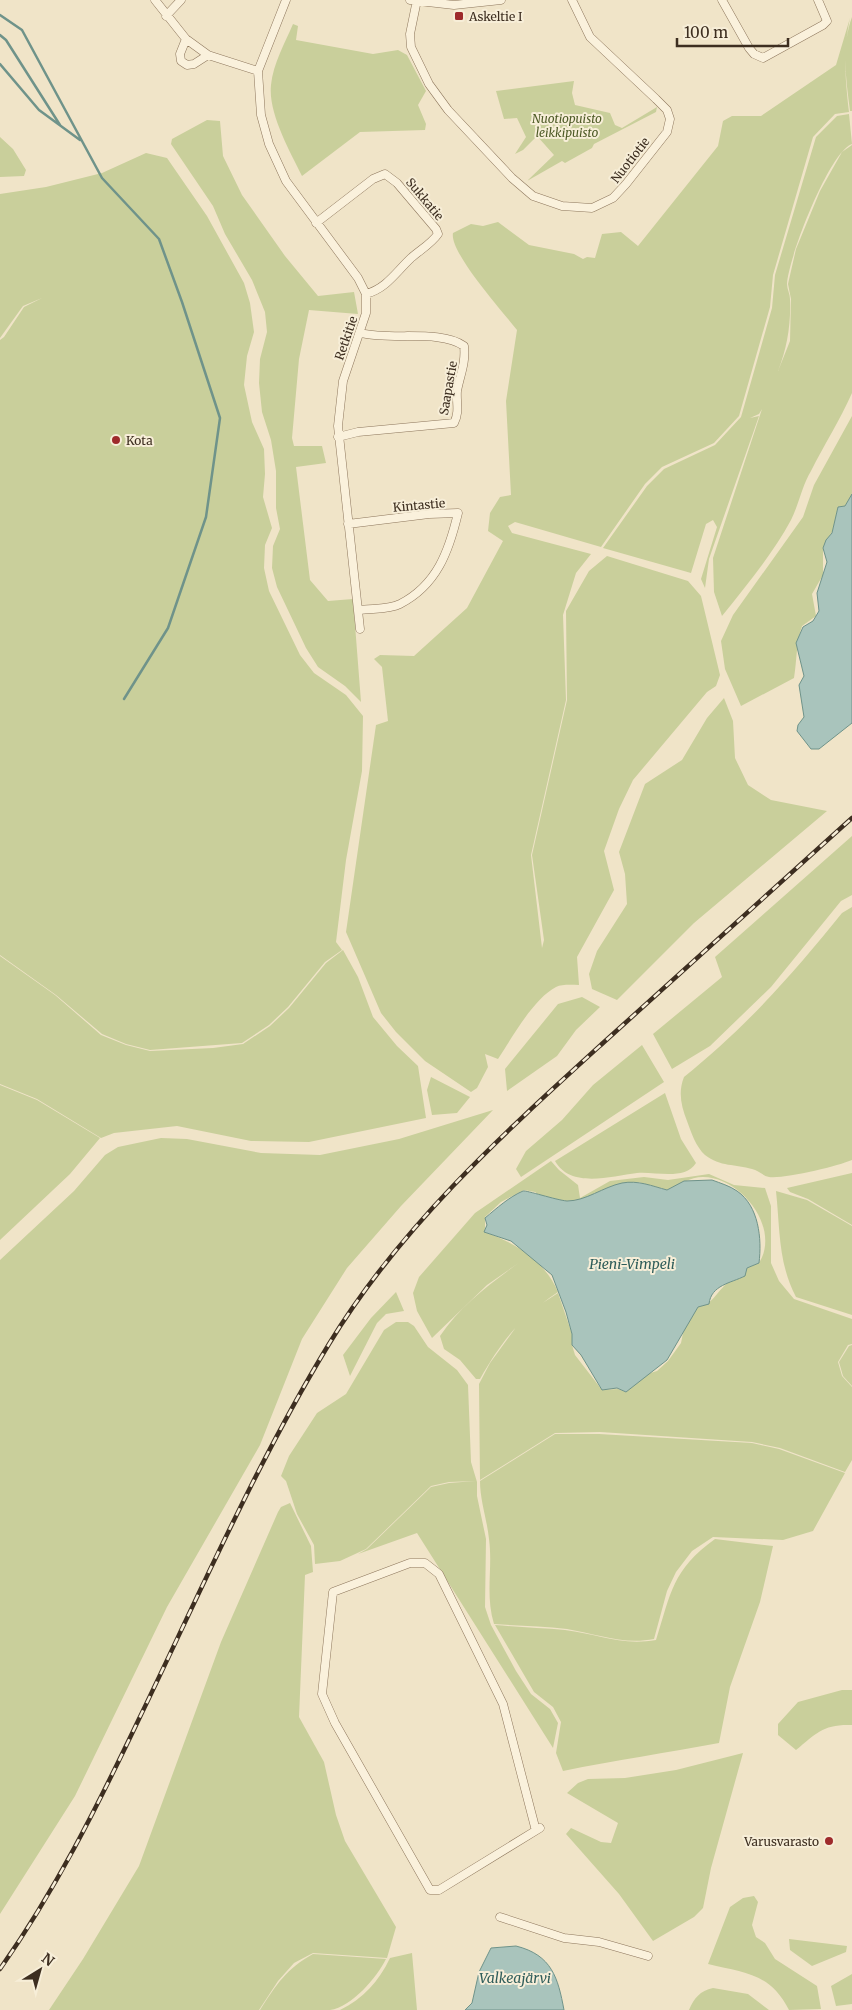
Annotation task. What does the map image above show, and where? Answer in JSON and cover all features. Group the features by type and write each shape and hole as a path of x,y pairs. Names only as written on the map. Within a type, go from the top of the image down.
{"street":[{"path":"155,0 186,39 208,55 258,71"},
{"path":"166,16 181,0"},
{"path":"286,0 258,71 261,115 268,144 286,181 358,278 366,294"},
{"path":"414,1 454,5 501,0"},
{"name":"Nuotiotie","path":"414,1 410,34 411,47 429,84 448,110 512,178 533,196 562,206 592,208 613,198 623,188 667,132 670,119 667,110 590,37 572,0"},
{"path":"722,0 754,54 763,58 827,21 818,0"},
{"path":"186,39 180,54 181,61 187,65 194,64 208,55"},
{"name":"Sukkatie","path":"316,223 373,179 385,174 397,183 436,230 438,234 434,240 411,258 384,287 366,294"},
{"name":"Retkitie","path":"360,628 338,437 340,392 361,333 366,313 366,294"},
{"name":"Saapastie","path":"338,437 358,432 454,423 457,416 457,392 465,361 464,346 456,341 438,338 387,338 361,333"},
{"name":"Kintastie","path":"348,524 428,514 458,513 452,541 440,568 426,585 400,604 359,610"},
{"path":"410,1563 425,1563 439,1574 503,1704 538,1827 439,1890 430,1890 340,1731 322,1694 333,1592 410,1563"},
{"path":"500,1917 564,1938 599,1942 648,1956"}],"green space":[{"path":"852,17 852,111 850,111 845,52"},
{"path":"850,18 845,65 849,112 835,114 813,137 773,275 770,307 739,416 714,443 662,467 645,484 601,547 515,522 508,526 512,533 591,554 576,573 563,615 566,700 531,855 542,948 544,940 532,855 567,700 566,611 589,571 607,556 688,581 701,596 720,675 716,686 707,692 633,780 619,809 604,851 614,890 577,957 579,985 558,986 539,1000 498,1059 485,1054 488,1067 477,1088 471,1092 425,1061 396,1032 381,1013 346,932 376,725 388,721 382,667 374,659 380,655 414,656 467,608 503,541 488,531 490,513 500,497 511,495 506,401 517,330 459,254 454,242 453,233 471,224 483,226 498,222 529,245 574,254 583,259 587,257 595,258 602,234 621,232 638,246 718,146 723,121 732,116 761,116 836,65"},
{"path":"293,24 298,26 296,40 373,54 398,50 407,55 426,91 418,105 426,124 425,130 360,132 302,176 276,120 271,96 274,69"},
{"name":"Nuotiopuisto leikkipuisto","path":"574,81 572,93 575,105 610,113 615,125 622,128 657,107 656,112 594,144 592,148 565,163 562,161 527,181 554,155 537,136 523,150 515,154 526,137 517,118 504,119 496,91"},
{"path":"849,114 852,144 842,152 852,145 852,393 808,477 794,514 784,533 722,616 714,592 713,558 762,409 759,414 750,418 759,416 709,559 705,588 701,579 717,527 713,520 706,524 691,573 603,548 647,486 664,469 715,445 741,417 772,308 775,275 816,137 837,116","holes":["842,153 820,191 796,249 788,284 791,299 790,341 778,371 784,354 789,327 790,299 787,284 794,253 822,185 832,166"]},
{"path":"207,120 220,121 223,156 242,195 285,256 318,296 354,292 358,314 309,310 299,359 292,438 294,446 322,446 326,463 296,467 310,580 328,601 353,599 361,702 345,686 318,667 306,648 277,587 272,568 273,546 280,529 276,508 276,471 271,440 262,412 259,383 260,359 267,332 265,312 252,280 225,234 213,206 171,144 172,139"},
{"path":"0,137 13,149 26,170 24,176 0,177"},
{"path":"146,153 167,158 207,216 244,283 250,303 254,332 247,356 244,385 252,422 264,449 265,474 263,497 272,528 265,545 264,568 269,591 300,655 314,673 346,695 363,716 362,771 346,860 336,942 342,950 325,962 288,1007 269,1025 242,1043 150,1050 126,1044 102,1034 56,995 0,955 0,340 24,307 42,298 23,306 0,338 0,194 46,187 102,173"},
{"path":"852,416 852,495 845,506 838,507 833,530 823,548 823,575 812,594 816,616 802,626 794,678 741,706 725,669 721,641 733,615 803,517 814,485"},
{"path":"724,698 733,721 735,758 748,785 771,800 827,811 694,923 617,1000 592,989 589,974 597,951 627,904 625,874 619,852 645,784 682,760 707,718"},
{"path":"852,836 852,895 841,901 771,987 710,1046 672,1069 653,1034 722,977 715,957"},
{"path":"852,907 852,1160 811,1172 777,1177 769,1177 746,1167 716,1162 702,1152 692,1134 682,1104 681,1094 684,1077 728,1039 768,999 842,913"},
{"path":"343,950 358,977 373,1017 397,1046 418,1066 426,1118 309,1142 251,1141 177,1126 114,1133 101,1138 37,1099 0,1084 0,956 55,995 101,1035 126,1045 150,1051 213,1048 243,1044 270,1026 289,1008 326,963"},
{"path":"582,997 600,1007 576,1030 557,1056 507,1091 505,1069 558,1004"},
{"path":"642,1045 664,1082 521,1177 516,1169 526,1151 562,1120 593,1085"},
{"path":"431,1077 470,1097 457,1113 432,1115 427,1090"},
{"path":"0,1085 37,1100 100,1138 70,1174 0,1240"},
{"path":"665,1093 681,1139 696,1163 691,1169 677,1174 637,1173 592,1179 571,1175 562,1170 555,1161"},
{"path":"493,1110 401,1206 347,1268 302,1339 260,1445 167,1607 75,1796 0,1914 0,1260 74,1191 105,1155 118,1147 161,1138 187,1139 261,1153 320,1155 399,1139"},
{"path":"551,1161 578,1185 580,1198 610,1181 644,1177 668,1180 709,1174 734,1185 765,1188 771,1206 771,1263 779,1281 794,1299 852,1319 852,1344 848,1345 838,1362 842,1376 852,1387 852,1460 845,1472 780,1448 752,1442 600,1432 555,1433 480,1480 479,1384 490,1363 515,1329 496,1352 480,1379 476,1379 460,1360 444,1349 440,1336 464,1307 432,1338 417,1311 413,1293 419,1277 475,1213","holes":["703,1177 717,1179 731,1186 754,1207 761,1220 765,1235 764,1249 759,1263 736,1275 710,1301 698,1307 684,1328 681,1343 668,1361 657,1371 647,1374 626,1392 618,1389 602,1390 575,1355 572,1345 572,1334 558,1293 543,1303 558,1292 545,1271 528,1254 485,1232 485,1217 501,1202 524,1190 535,1192 541,1197 566,1201 580,1200 607,1188 638,1182 667,1190 689,1180","520,1262 468,1303 487,1285"]},
{"path":"852,1173 852,1225 808,1199 790,1192 787,1188"},
{"path":"776,1191 807,1200 852,1226 852,1315 796,1297 790,1284 783,1258"},
{"path":"396,1292 404,1311 386,1314 377,1323 350,1376 343,1355 371,1318"},
{"path":"396,1322 408,1322 414,1326 428,1347 457,1370 468,1385 471,1462 477,1482 477,1496 486,1539 485,1607 491,1625 516,1671 531,1694 550,1709 558,1723 553,1748 417,1533 358,1554 367,1549 431,1487 449,1483 476,1481 449,1482 431,1486 366,1549 340,1561 315,1564 314,1545 297,1514 286,1481 281,1476 289,1456 317,1413 346,1394 384,1330"},
{"path":"852,1345 852,1386 843,1376 839,1362 849,1346"},
{"path":"555,1434 599,1434 752,1443 779,1449 845,1473 813,1531 783,1540 713,1537 692,1551 676,1572 667,1591 654,1639 621,1640 567,1629 494,1624 490,1603 489,1539 480,1481"},
{"path":"290,1503 311,1546 313,1572 305,1575 299,1717 324,1762 336,1815 345,1841 396,1927 387,1958 313,1953 294,1963 278,1981 259,2010 49,2010 83,1959 139,1866 221,1642 278,1512 281,1507"},
{"path":"715,1539 773,1546 760,1602 730,1687 719,1743 563,1771 556,1753 561,1722 553,1707 534,1692 495,1625 565,1630 621,1641 656,1640 670,1596 681,1572 701,1550"},
{"path":"842,1690 852,1690 852,1725 827,1728 815,1734 796,1750 778,1735 778,1724 798,1702"},
{"path":"743,1753 711,1868 703,1908 694,1917 653,1941 619,1894 566,1834 571,1828 601,1842 611,1843 618,1823 567,1793 578,1783 588,1779 625,1778 676,1770"},
{"path":"754,1896 758,1902 752,1925 756,1937 765,1943 775,1959 817,1986 821,2009 789,2010 774,1988 765,1982 745,1973 708,1964 730,1907 743,1898"},
{"path":"789,1939 847,1946 846,1952 812,1966 790,1950"},
{"path":"412,1953 417,2010 340,2010 363,1995 381,1974 390,1958"},
{"path":"313,1954 386,1959 377,1974 363,1990 338,2008 330,2010 260,2010 289,1971"},
{"path":"852,1974 852,2004 836,2006 831,1986"},
{"path":"713,1988 748,1994 769,2010 689,2010 698,1996 704,1991"}],"water":[{"path":"852,494 852,723 819,749 811,749 797,731 798,725 804,717 799,685 804,676 796,643 803,627 813,621 819,611 817,593 827,562 823,548 826,540 832,533 838,507 845,506"},
{"name":"Pieni-Vimpeli","path":"712,1180 737,1191 750,1205 759,1234 759,1263 747,1268 745,1276 718,1289 709,1304 698,1307 667,1360 626,1392 617,1388 602,1390 581,1355 572,1345 572,1334 566,1312 552,1275 511,1241 484,1232 487,1225 485,1218 523,1191 567,1201 581,1199 628,1182 667,1190 684,1181"},
{"name":"Valkeajärvi","path":"516,1946 538,1955 551,1969 556,1978 564,2010 465,2010 472,2003 479,1972 491,1948"}],"waterway":[{"path":"0,15 22,30 102,178 159,239 220,418 206,517 168,628 124,699"},
{"path":"0,35 6,40 60,125"},
{"path":"0,64 39,110 80,140"}],"railway":[{"path":"0,1969 57,1879 91,1817 206,1578 277,1436 302,1389 357,1301 421,1221 491,1147 565,1077 852,818"}],"place":[{"name":"Askeltie I","path":"459,16"},
{"name":"Kota","path":"116,440"},
{"name":"Varusvarasto","path":"829,1841"}]}
